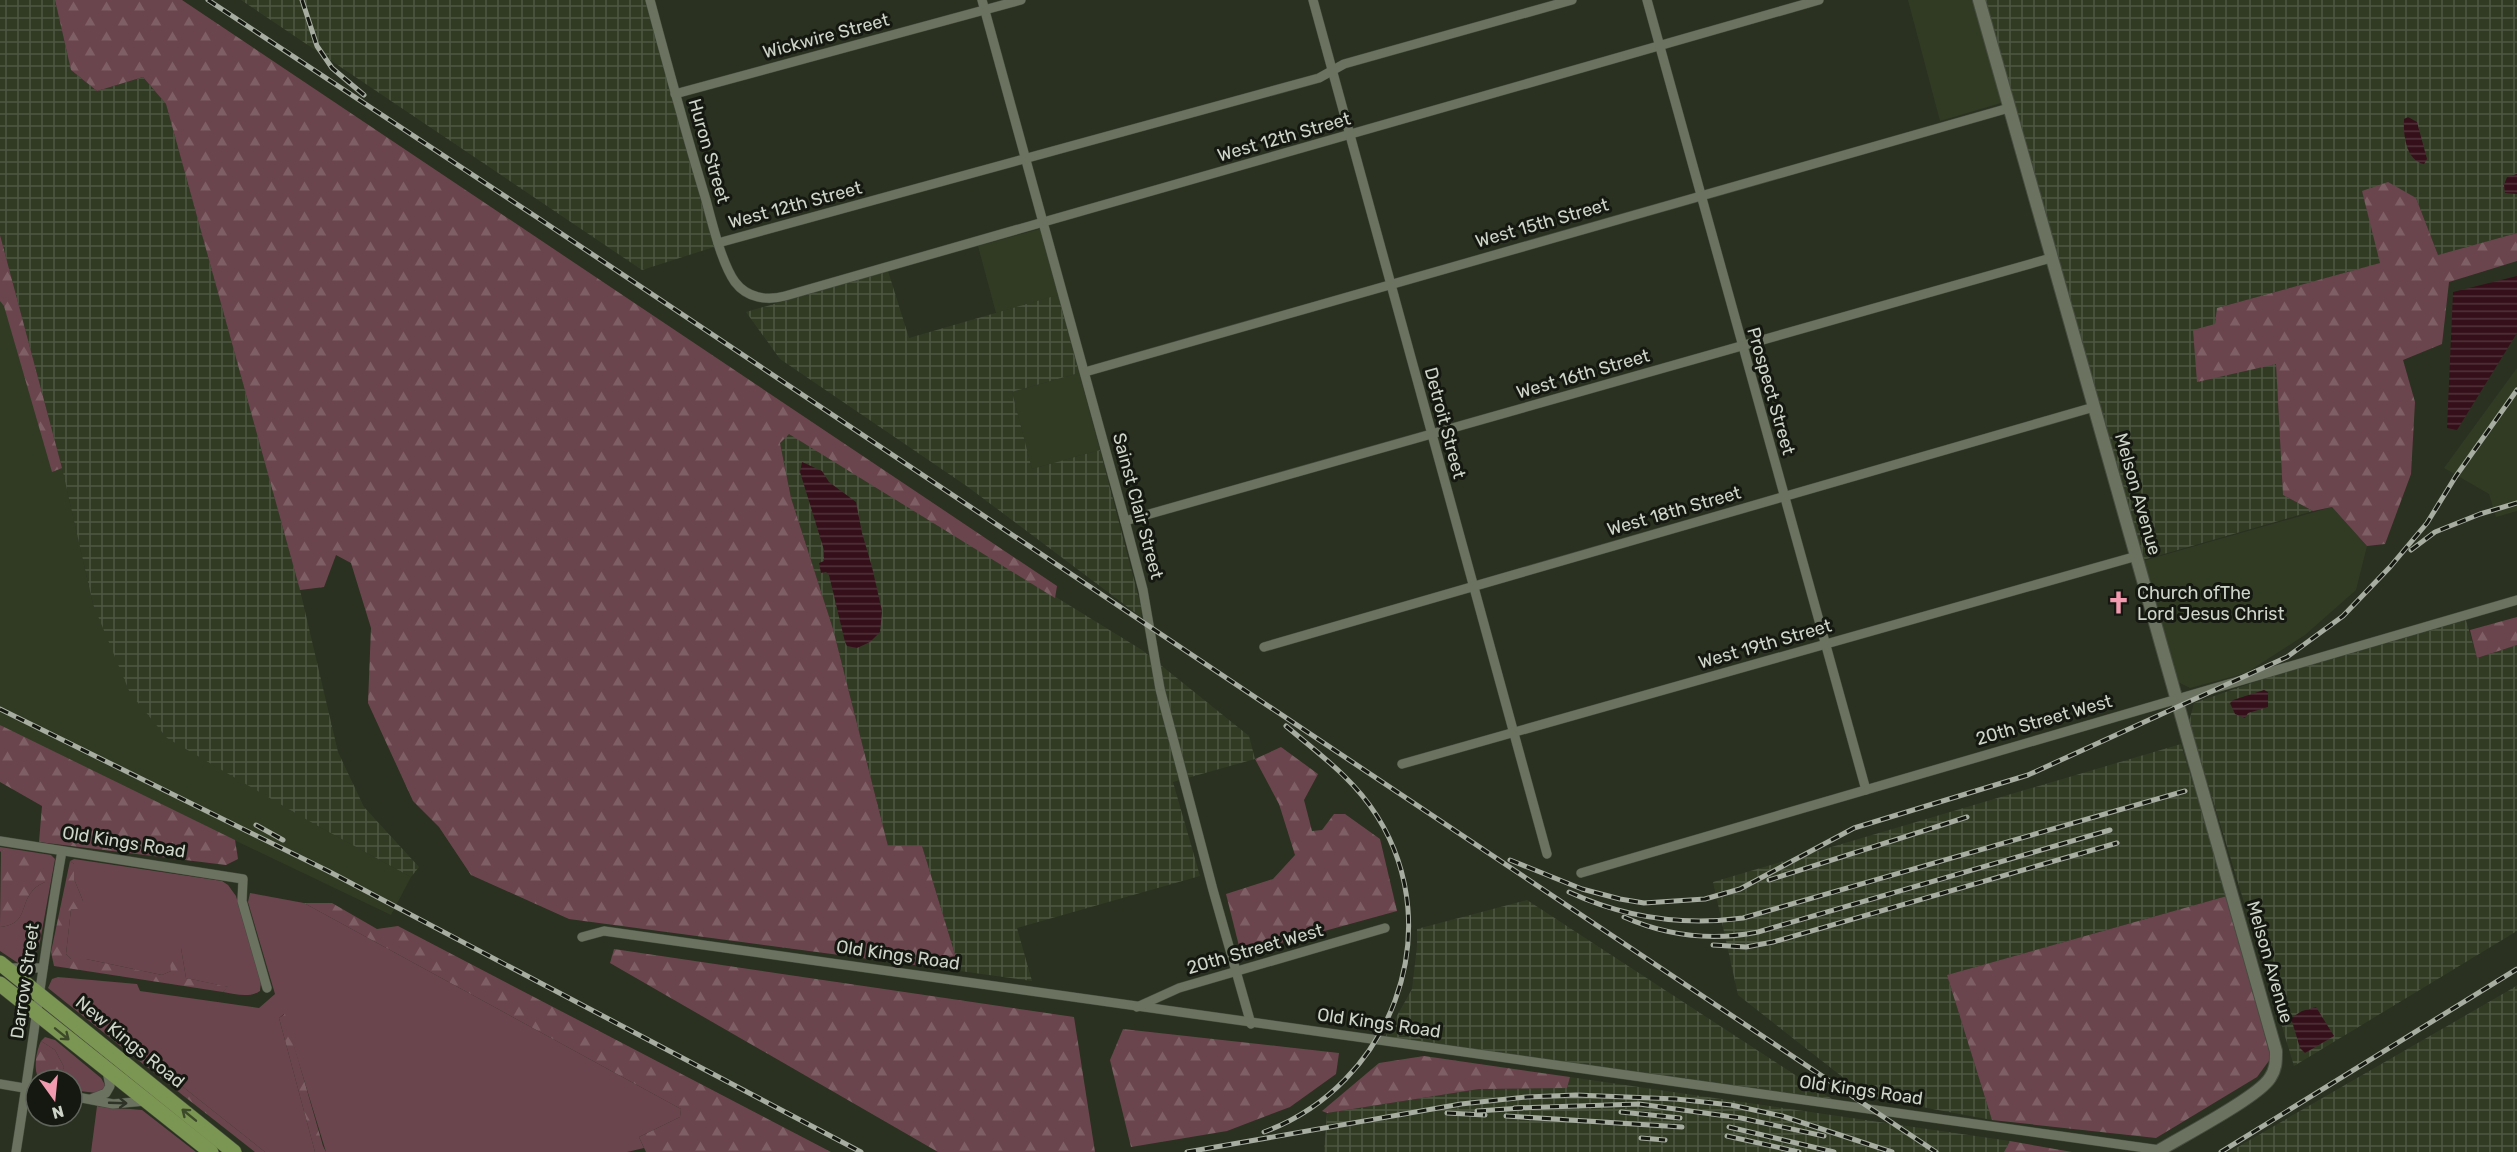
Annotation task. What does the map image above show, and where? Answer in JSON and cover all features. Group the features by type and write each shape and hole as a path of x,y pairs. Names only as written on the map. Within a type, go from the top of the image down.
{"main road":[{"name":"New Kings Road","path":"3,965 234,1152"},
{"name":"New Kings Road","path":"0,984 211,1152"}],"street":[{"name":"Huron Street","path":"650,0 718,243 735,281 746,293 758,297"},
{"name":"Wickwire Street","path":"675,94 984,5 1021,0"},
{"name":"Detroit Street","path":"1313,0 1547,854"},
{"name":"West 12th Street","path":"718,243 1319,78 1344,64 1572,0"},
{"name":"Prospect Street","path":"1647,0 1866,790"},
{"name":"West 12th Street","path":"758,297 785,296 1819,0"},
{"name":"Melson Avenue","path":"1979,0 2276,1051 2276,1068 2269,1081 2255,1093 2166,1151"},
{"name":"Sainst Clair Street","path":"984,5 1125,521 1143,590 1160,689 1251,1024"},
{"name":"West 15th Street","path":"1085,372 2009,108"},
{"name":"West 16th Street","path":"1125,521 2051,258"},
{"name":"West 18th Street","path":"1264,647 2094,407"},
{"name":"West 19th Street","path":"1402,764 2137,556"},
{"name":"20th Street West","path":"1581,873 2517,600"},
{"name":"Old Kings Road","path":"0,840 243,879 242,901 267,988"},
{"name":"Darrow Street","path":"33,1068 43,968 62,851"},
{"name":"20th Street West","path":"1137,1007 1179,988 1384,928"},
{"name":"Old Kings Road","path":"582,937 604,932 2166,1151"},
{"path":"3,965 43,968"},
{"path":"91,1099 106,1093 110,1086 107,1071"},
{"path":"0,1084 24,1088"},
{"path":"84,1098 113,1104 145,1101"},
{"name":"Darrow Street","path":"16,1152 24,1118"}],"shaded area":[{"path":"0,0 55,0 71,70 97,91 143,77 166,104 300,590 338,752 364,807 419,867 411,877 316,825 167,738 130,693 93,604 62,468 0,235"},
{"path":"241,0 646,0 714,247 642,270"},
{"path":"1908,0 1974,0 2001,103 1940,121"},
{"path":"1984,0 2517,0 2517,233 2438,255 2416,198 2362,191 2381,263 2217,308 2276,363 2283,495 2313,511 2143,560"},
{"path":"2408,117 2417,122 2427,159 2424,164 2413,158 2409,152 2404,132 2404,119"},
{"path":"2517,174 2517,194 2505,193 2504,185 2507,177"},
{"path":"1040,229 1058,295 996,313 978,246"},
{"path":"0,235 62,468 93,604 316,825 411,877 391,915 60,757 0,725"},
{"path":"888,271 909,338 1058,295 1079,373 1012,392 1032,469 1100,450 1142,610 1141,617 968,487 780,359 746,312"},
{"path":"2517,276 2517,333 2457,430 2447,428 2453,292"},
{"path":"2517,368 2517,511 2496,517 2489,494 2444,468"},
{"path":"1079,373 1100,450 1032,469 1012,392"},
{"path":"789,433 1142,650 1249,736 1255,759 1173,782 1200,876 1017,928 1032,981 960,971 922,846 888,846 833,629 791,498 780,443"},
{"path":"802,462 822,471 829,482 856,502 882,611 880,632 870,642 857,648 847,646 845,642 829,575 826,572 821,573 819,563 824,561 824,550 800,472"},
{"path":"2332,507 2367,546 2356,590 2305,635 2246,673 2190,688 2178,682 2143,561"},
{"path":"2466,620 2477,658 2517,645 2517,931 2294,1066 2189,722 2194,703 2269,677"},
{"path":"2264,690 2268,692 2268,707 2248,713 2245,718 2235,714 2230,703 2233,700"},
{"path":"2181,744 2227,896 1947,975 1992,1120 1868,1097 1738,995 1713,882"},
{"path":"1527,900 1832,1099 1385,1037 1412,989 1417,929"},
{"path":"2517,985 2517,1152 2229,1152 2513,988"},
{"path":"2316,1007 2334,1036 2305,1053 2300,1048 2291,1018 2302,1011"},
{"path":"1570,1077 2010,1141 2004,1152 1324,1152 1327,1113 1479,1089 1567,1088"}],"green space":[{"path":"55,0 182,0 1057,586 1055,598 789,434 780,443 791,498 833,629 888,846 922,846 960,971 569,919 471,875 439,827 413,801 368,703 371,628 351,563 336,555 324,587 300,590 166,104 143,77 97,91 71,70"},
{"path":"2388,182 2416,198 2438,255 2517,233 2517,261 2449,282 2442,344 2403,360 2415,402 2411,474 2385,544 2367,546 2332,507 2313,511 2283,495 2276,364 2197,382 2193,330 2215,324 2217,308 2380,263 2362,191"},
{"path":"0,235 62,468 52,472 4,306 0,301"},
{"path":"2517,617 2517,645 2477,658 2470,630"},
{"path":"0,725 235,840 238,859 226,865 39,842 42,806 0,782"},
{"path":"1281,747 1318,774 1304,800 1312,831 1322,830 1334,814 1345,814 1380,839 1397,911 1241,954 1226,894 1273,879 1295,855 1279,804 1255,759"},
{"path":"0,847 51,855 55,859 39,947 31,958 18,963 0,951 0,927 9,925 19,918 33,890 45,882 2,850 0,852"},
{"path":"1,850 49,862 45,882 33,890 19,918 9,925 0,927"},
{"path":"74,859 222,881 228,885 236,896 261,981 260,991 247,995 232,994 223,992 228,987 186,978 181,948 171,971 162,975 86,959 71,959 66,954 71,909 83,909 83,901 74,879 74,864 70,861"},
{"path":"70,861 74,864 74,879 83,901 83,909 71,909 66,954 71,959 86,959 162,975 171,971 168,947 181,948 186,978 229,987 223,992 54,966 51,952"},
{"path":"250,893 304,903 681,1109 680,1117 639,1137 644,1148 627,1152 326,1152 284,1014 279,1018 315,1152 265,1152 125,1041 124,1049 48,988 52,979 58,977 137,984 140,991 259,1008 275,994 248,902"},
{"path":"2227,896 2271,1058 2257,1077 2156,1138 1992,1120 1947,975"},
{"path":"304,903 332,903 377,929 398,926 831,1152 646,1152 639,1137 680,1117 681,1109"},
{"path":"614,949 1074,1017 1095,1152 938,1152 610,963"},
{"path":"285,1014 326,1152 315,1152 279,1018"},
{"path":"1123,1029 1339,1053 1336,1074 1290,1107 1227,1131 1131,1147 1110,1060"},
{"path":"45,1037 55,1040 101,1078 105,1085 104,1088 96,1093 84,1092 84,1068 64,1068 55,1050 41,1041"},
{"path":"41,1041 55,1050 64,1068 36,1068"},
{"path":"125,1041 265,1152 255,1152 124,1049"},
{"path":"1424,1056 1570,1077 1567,1088 1479,1089 1327,1113 1322,1111 1379,1063"},
{"path":"97,1106 142,1110 196,1152 91,1152"},
{"path":"2010,1141 2072,1152 2004,1152"}],"railway":[{"path":"208,0 1936,1152"},
{"path":"302,0 317,46 332,68 364,95"},
{"path":"1510,860 1582,889 1620,899 1644,903 1705,899 1740,889 1854,828 2028,775 2287,657 2343,616 2390,567 2427,523 2456,476 2517,390"},
{"path":"2411,550 2435,532 2480,514 2517,503"},
{"path":"0,709 328,871 861,1152"},
{"path":"1264,1132 1308,1110 1345,1080 1374,1042 1395,1000 1407,955 1408,908 1398,861 1377,816 1368,802 1346,778 1286,726"},
{"path":"1569,892 1611,908 1654,918 1698,921 1743,918 2185,791"},
{"path":"1769,880 1967,817"},
{"path":"256,825 283,840"},
{"path":"1624,917 1657,929 1690,935 1724,936 1758,932 2110,830"},
{"path":"1713,945 1746,947 1773,942 2117,843"},
{"path":"2221,1152 2517,969"},
{"path":"1187,1152 1461,1104 1527,1097 1576,1095 1676,1099 1731,1105 1782,1116 1892,1152"},
{"path":"1514,1108 1639,1104 1741,1118 1824,1136"},
{"path":"1477,1111 1522,1108"},
{"path":"1621,1112 1680,1118"},
{"path":"1447,1113 1485,1115"},
{"path":"1506,1116 1682,1127"},
{"path":"1729,1127 1834,1152"},
{"path":"1727,1136 1799,1152"},
{"path":"1641,1138 1665,1140"}],"place":[{"name":"Church ofThe Lord Jesus Christ","path":"2119,603"}]}
